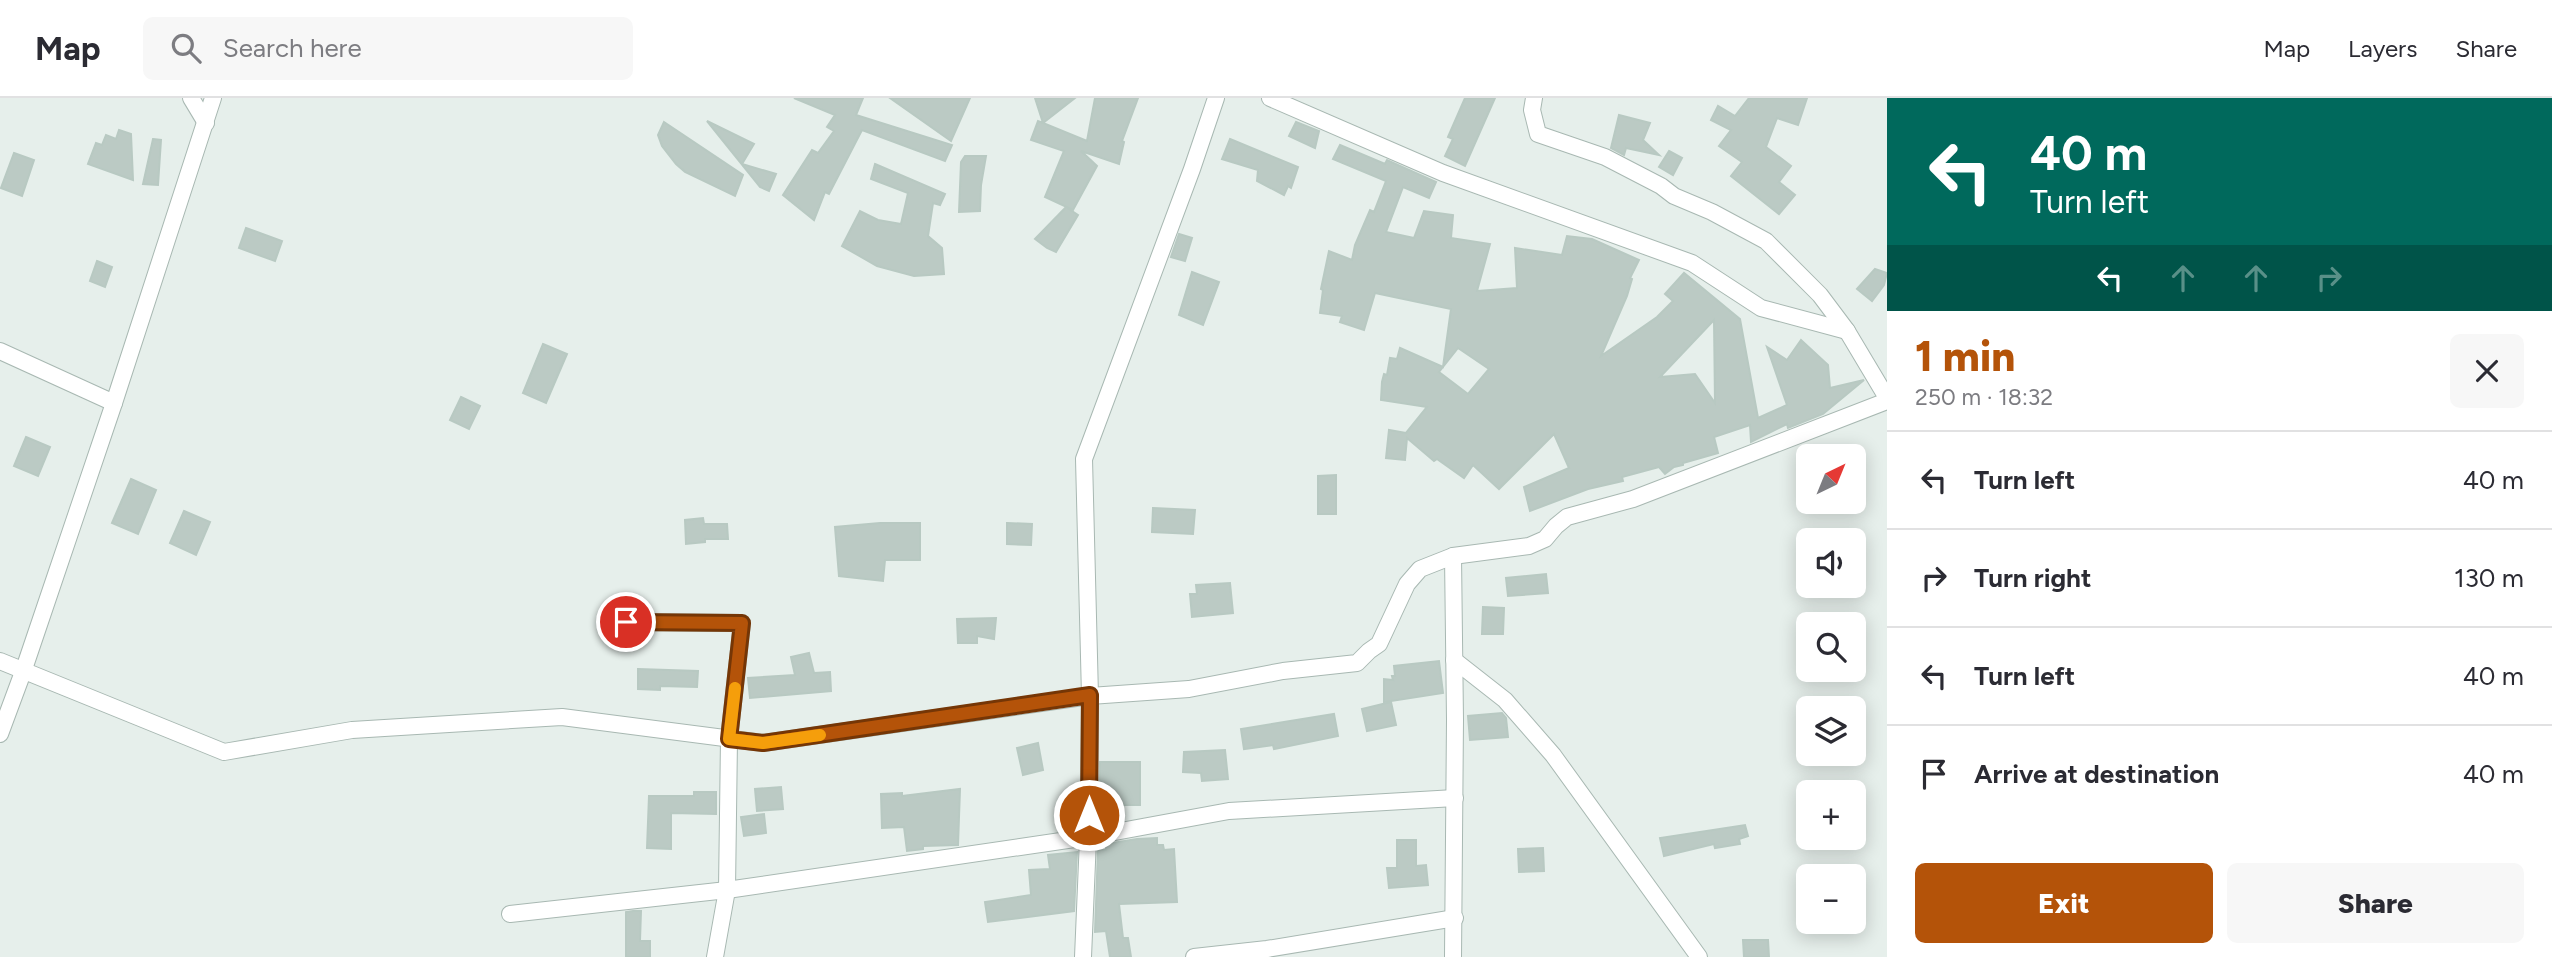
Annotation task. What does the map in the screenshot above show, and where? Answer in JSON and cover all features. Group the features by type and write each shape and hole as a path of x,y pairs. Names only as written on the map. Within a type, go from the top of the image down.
{"street":[{"path":"191,98 206,123"},
{"path":"0,734 114,403 213,98"},
{"path":"1083,957 1090,695 1084,459 1216,98"},
{"path":"1270,98 1443,173 1692,263 1761,308 1847,331"},
{"path":"0,661 225,752 352,730 562,717 763,743 1090,695 1189,689 1283,670 1357,663 1379,644 1407,584 1420,569 1453,556 1530,546 1545,539 1567,517 1633,499 1887,400 1847,331 1820,295 1766,241 1712,212 1674,196 1605,157 1538,134 1532,110 1534,98"},
{"path":"0,351 114,403"},
{"path":"1453,556 1453,957"},
{"path":"626,622 742,623 729,739 727,890 715,957"},
{"path":"1454,660 1505,700 1553,755 1699,957"},
{"path":"510,914 727,890 1088,837 1228,811 1455,798"},
{"path":"1194,957 1267,949 1455,918"}],"building":[{"path":"794,98 863,98 856,115 952,145 945,161 862,130 829,194 825,192 814,220 783,195 812,150 818,153 834,131 827,127 835,115"},
{"path":"890,98 970,98 951,141"},
{"path":"1035,98 1075,98 1043,123"},
{"path":"1095,98 1138,98 1122,141 1124,142 1119,164 1081,151 1097,166 1073,210 1045,197 1064,151 1031,140 1038,121 1087,141"},
{"path":"1465,98 1495,98 1465,166 1445,156 1453,139 1448,137"},
{"path":"1749,98 1807,98 1798,125 1777,118 1766,147 1791,166 1779,182 1795,195 1779,214 1731,176 1742,162 1719,146 1731,130 1711,120 1718,106 1735,116"},
{"path":"1619,115 1650,123 1643,140 1659,155 1626,148 1624,155 1611,148"},
{"path":"707,121 754,144 742,164 776,174 769,191 760,187"},
{"path":"664,122 743,175 735,196 685,172 676,164 662,146 658,135"},
{"path":"1296,122 1319,131 1315,148 1289,136"},
{"path":"119,130 131,134 133,180 88,164 96,143 102,145 106,135 116,139"},
{"path":"153,139 161,140 158,185 143,184"},
{"path":"1230,139 1298,167 1291,188 1288,186 1284,195 1257,181 1258,170 1222,159"},
{"path":"1340,145 1385,164 1387,160 1436,182 1429,198 1403,187 1386,232 1414,238 1424,211 1453,215 1451,238 1490,244 1477,291 1517,288 1515,248 1562,255 1567,236 1592,239 1639,260 1601,356 1657,317 1673,301 1665,294 1684,273 1740,319 1758,418 1787,405 1767,347 1787,360 1801,340 1828,365 1830,388 1864,380 1823,414 1788,428 1787,424 1751,442 1750,425 1714,437 1718,453 1683,463 1665,474 1659,467 1622,477 1623,481 1588,489 1530,511 1524,487 1569,468 1554,434 1499,489 1473,465 1464,478 1437,459 1434,461 1407,438 1405,460 1386,458 1389,430 1406,433 1427,407 1381,400 1382,382 1384,374 1387,375 1390,358 1397,359 1400,348 1443,367 1451,309 1375,293 1364,330 1340,322 1342,316 1320,313 1321,289 1329,251 1352,260 1355,245 1370,210 1374,212 1386,181 1333,159","holes":["1714,320 1715,403 1695,374 1660,377","1458,348 1489,369 1468,394 1439,372"]},
{"path":"1669,151 1682,158 1673,175 1659,167"},
{"path":"14,153 34,160 22,196 1,188"},
{"path":"965,156 986,156 980,211 959,212 961,162"},
{"path":"875,164 945,194 940,205 933,203 928,236 942,248 944,274 914,276 877,266 842,246 860,211 878,220 901,224 908,193 871,179"},
{"path":"1066,207 1078,215 1056,252 1035,239"},
{"path":"246,228 282,241 275,261 239,248"},
{"path":"1179,234 1192,238 1185,261 1171,257"},
{"path":"97,261 112,267 105,287 90,281"},
{"path":"1875,269 1887,273 1884,285 1872,301 1857,289"},
{"path":"1192,272 1219,282 1203,325 1179,315"},
{"path":"543,344 567,354 546,403 523,393"},
{"path":"461,397 480,406 469,429 450,420"},
{"path":"26,437 50,447 38,476 14,466"},
{"path":"1336,475 1336,514 1318,514 1318,476"},
{"path":"131,479 156,490 138,534 112,523"},
{"path":"1153,508 1195,510 1193,534 1152,532"},
{"path":"184,511 210,522 196,555 170,543"},
{"path":"703,518 704,524 727,524 728,539 705,539 705,542 686,544 685,520"},
{"path":"920,523 920,560 885,560 883,581 839,576 835,527"},
{"path":"1007,523 1032,524 1031,545 1007,544"},
{"path":"1546,574 1548,593 1508,596 1506,578"},
{"path":"1230,583 1233,613 1192,617 1190,594 1197,594 1196,585"},
{"path":"1483,607 1504,608 1503,634 1482,634"},
{"path":"996,618 994,639 977,636 977,643 958,643 957,619"},
{"path":"809,653 814,673 830,672 831,691 750,698 748,678 795,675 791,657"},
{"path":"1439,661 1443,693 1384,702 1384,679 1393,680 1394,666"},
{"path":"638,669 698,671 697,687 660,686 660,690 638,689"},
{"path":"1391,702 1396,725 1367,731 1362,709"},
{"path":"1502,713 1506,718 1508,737 1470,740 1468,716"},
{"path":"1334,714 1338,736 1274,749 1273,745 1244,749 1241,729"},
{"path":"1038,743 1043,770 1023,775 1017,748"},
{"path":"1225,750 1228,779 1202,781 1201,773 1183,772 1184,752"},
{"path":"1100,762 1140,762 1140,805 1113,805 1113,820 1099,820"},
{"path":"781,787 783,809 757,811 755,789"},
{"path":"960,789 958,845 923,846 923,849 907,851 904,827 882,828 881,794 902,793 902,796"},
{"path":"694,792 716,792 716,814 671,813 671,849 647,848 649,796 694,796"},
{"path":"764,814 766,833 744,836 741,817"},
{"path":"1745,825 1748,836 1739,839 1740,844 1715,848 1714,844 1664,856 1660,838"},
{"path":"1157,838 1157,845 1163,845 1164,850 1174,849 1177,902 1119,904 1123,938 1128,938 1131,957 1110,957 1106,931 1095,932 1098,850 1106,850 1106,844"},
{"path":"1397,840 1416,840 1416,866 1426,865 1428,885 1389,888 1387,868 1397,868"},
{"path":"1543,848 1544,871 1519,872 1518,849"},
{"path":"1077,852 1074,911 988,922 985,902 1031,895 1029,870 1050,869 1048,855"},
{"path":"641,911 640,941 650,941 650,957 626,957 626,912"},
{"path":"1743,940 1768,940 1769,957 1744,957"}],"slow traffic":[{"path":"735,688 729,739 763,743 820,735"}],"route":[{"path":"626,622 742,623 729,739 763,743 1090,695 1089,815"}]}
